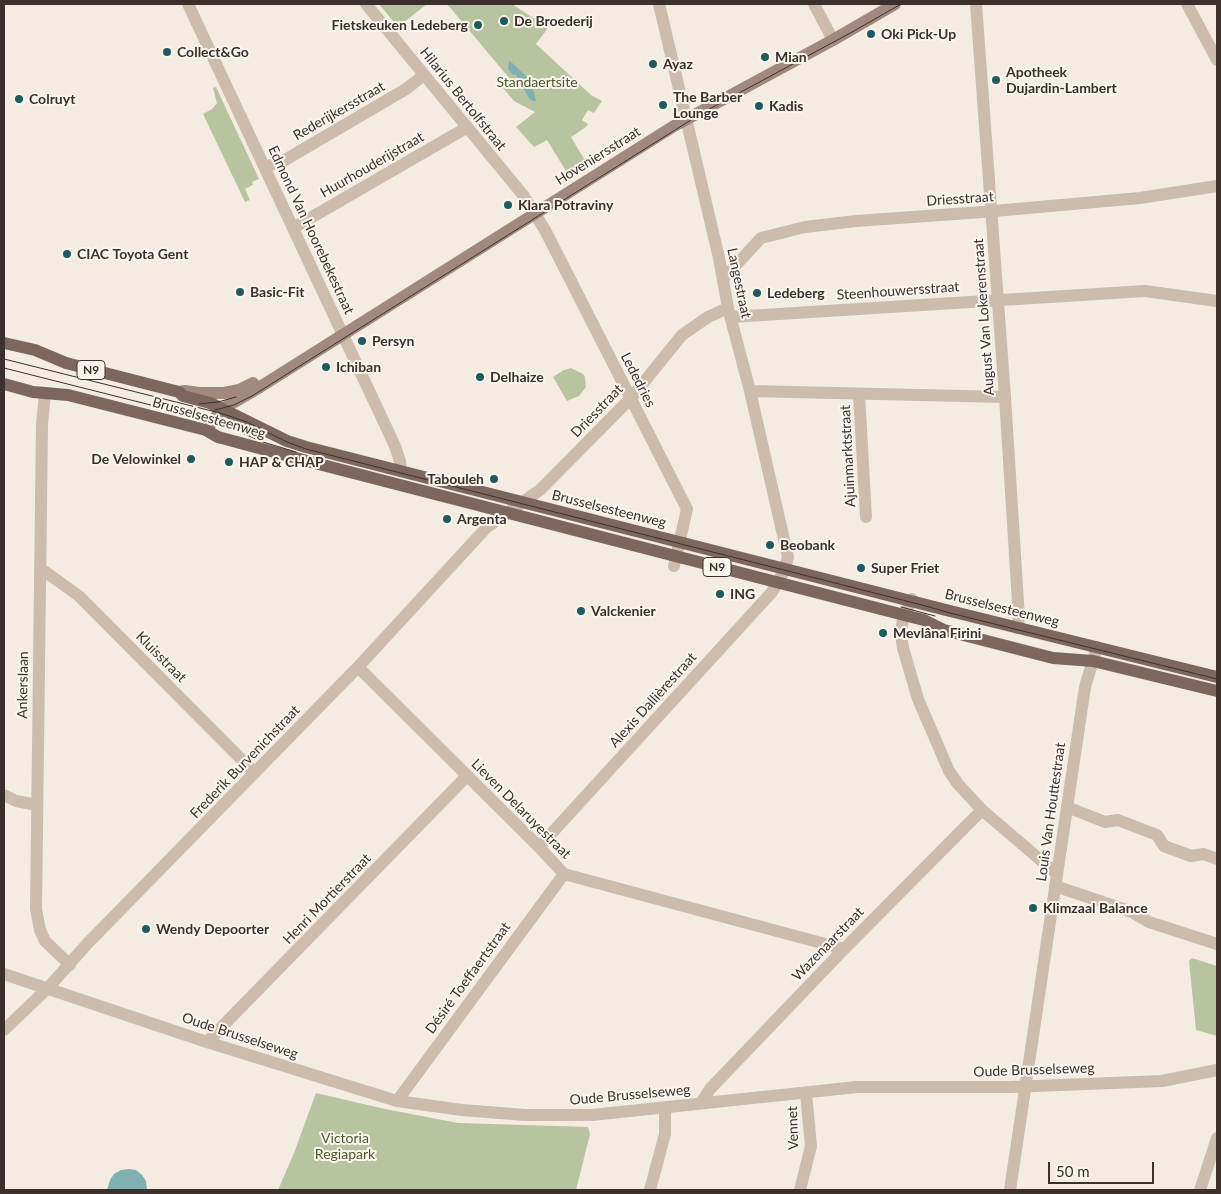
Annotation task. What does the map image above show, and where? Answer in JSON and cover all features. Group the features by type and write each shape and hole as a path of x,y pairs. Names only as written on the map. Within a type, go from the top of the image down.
{"main road":[{"name":"Brusselsesteenweg","path":"4,343 35,350 66,363 180,392 183,396 210,403 287,441 1017,628 1217,675"},
{"name":"Brusselsesteenweg","path":"4,384 33,392 68,395 206,430 218,437 534,519 675,561 777,583 924,620 944,630 1053,658 1093,661 1215,691"}],"street":[{"name":"Edmond Van Hoorebekestraat","path":"188,4 395,446 401,471"},
{"name":"Hilarius Bertolfstraat","path":"366,4 523,195 535,214"},
{"name":"Langestraat","path":"659,4 723,279 729,313 750,391 788,557 785,569"},
{"path":"814,4 833,40"},
{"name":"Hoveniersstraat","path":"206,430 222,409 686,120 895,4"},
{"name":"August Van Lokerenstraat","path":"976,4 1006,398 1019,618 1017,628"},
{"path":"1187,4 1217,60"},
{"name":"Rederijkersstraat","path":"265,167 285,160 406,89 424,75"},
{"name":"Huurhouderijstraat","path":"293,228 466,128"},
{"name":"Driesstraat","path":"723,279 761,238 805,227 856,221 991,212 1140,198 1217,186"},
{"name":"Lededries","path":"535,214 687,509 675,561"},
{"name":"Steenhouwersstraat","path":"729,313 1145,291 1217,301"},
{"name":"Driesstraat","path":"506,513 540,490 631,398 682,335 708,317 729,313"},
{"name":"Hoveniersstraat","path":"180,392 224,393 239,390 265,377 274,378"},
{"name":"Ajuinmarktstraat","path":"750,391 1006,398"},
{"name":"Ankerslaan","path":"45,393 41,453 37,917 45,941 70,965"},
{"name":"Ajuinmarktstraat","path":"859,394 866,516"},
{"name":"Frederik Burvenichstraat","path":"4,1030 48,988 70,965 86,944 358,667 487,527 506,513"},
{"name":"Kluisstraat","path":"40,568 79,596 255,773"},
{"name":"Alexis Dallièrestraat","path":"540,847 758,606 777,583 785,569"},
{"path":"911,600 904,615 901,635 903,648 918,698 940,755 948,771 958,784 982,810 1056,880 1132,912 1149,922 1217,944"},
{"name":"Louis Van Houttestraat","path":"1010,1190 1085,687 1097,647"},
{"name":"Lieven Delaruyestraat","path":"358,667 540,847 564,874 844,949"},
{"path":"1215,691 1217,675"},
{"name":"Henri Mortierstraat","path":"207,1042 467,776"},
{"path":"4,795 16,801 37,805"},
{"path":"1067,807 1106,822 1118,820 1157,835 1164,846 1191,856 1204,854 1217,859"},
{"name":"Wazenaarstraat","path":"701,1104 710,1089 844,949 982,810"},
{"name":"Désiré Toeffaertstraat","path":"397,1101 564,874"},
{"name":"Oude Brusselseweg","path":"4,974 207,1042 397,1101 462,1110 525,1115 592,1115 857,1087 1025,1086 1162,1081 1217,1070"},
{"name":"Vennet","path":"800,1190 811,1146 806,1093"},
{"path":"650,1190 665,1134 665,1107"},
{"path":"1200,1190 1217,1138"}],"green space":[{"path":"379,4 427,4 398,27"},
{"name":"Standaertsite","path":"447,4 512,4 548,28 536,44 591,95 602,101 594,113 588,110 582,120 588,124 586,127 571,137 587,164 569,176 547,140 534,147 516,127 535,112 514,101 503,88 510,79"},
{"path":"216,87 259,179 252,182 253,185 245,189 250,200 245,202 203,114 212,109 217,103 213,88"},
{"path":"571,368 583,374 586,387 579,396 567,401 553,377"},
{"path":"1192,958 1217,966 1217,1036 1196,1030 1189,961"},
{"name":"Victoria Regiapark","path":"316,1093 458,1123 588,1127 590,1134 576,1190 278,1190"}],"water":[{"path":"509,60 531,81 536,101 529,98 516,75 512,74 508,69"},
{"path":"121,1170 136,1170 142,1175 146,1181 147,1190 107,1190 114,1174"}],"tram line":[{"path":"215,410 234,405 252,396 702,113 901,4"},
{"path":"4,359 220,413 247,422 287,442 306,449 1217,679"},
{"path":"4,368 214,421 263,442 296,452"},
{"path":"199,404 218,402 236,397"},
{"path":"901,607 935,616"}],"place":[{"name":"De Broederij","path":"504,21"},
{"name":"Fietskeuken Ledeberg","path":"478,25"},
{"name":"Oki Pick-Up","path":"871,34"},
{"name":"Collect&Go","path":"167,52"},
{"name":"Mian","path":"765,57"},
{"name":"Ayaz","path":"653,64"},
{"name":"Apotheek Dujardin-Lambert","path":"996,80"},
{"name":"Colruyt","path":"19,99"},
{"name":"The Barber Lounge","path":"663,105"},
{"name":"Kadis","path":"759,106"},
{"name":"Klara Potraviny","path":"508,205"},
{"name":"CIAC Toyota Gent","path":"67,254"},
{"name":"Basic-Fit","path":"240,292"},
{"name":"Ledeberg","path":"757,293"},
{"name":"Persyn","path":"362,341"},
{"name":"Ichiban","path":"326,367"},
{"name":"Delhaize","path":"480,377"},
{"name":"De Velowinkel","path":"191,459"},
{"name":"HAP & CHAP","path":"229,462"},
{"name":"Tabouleh","path":"494,479"},
{"name":"Argenta","path":"447,519"},
{"name":"Beobank","path":"770,545"},
{"name":"Super Friet","path":"861,568"},
{"name":"ING","path":"720,594"},
{"name":"Valckenier","path":"581,611"},
{"name":"Mevlâna Firini","path":"883,633"},
{"name":"Klimzaal Balance","path":"1033,908"},
{"name":"Wendy Depoorter","path":"146,929"}]}
